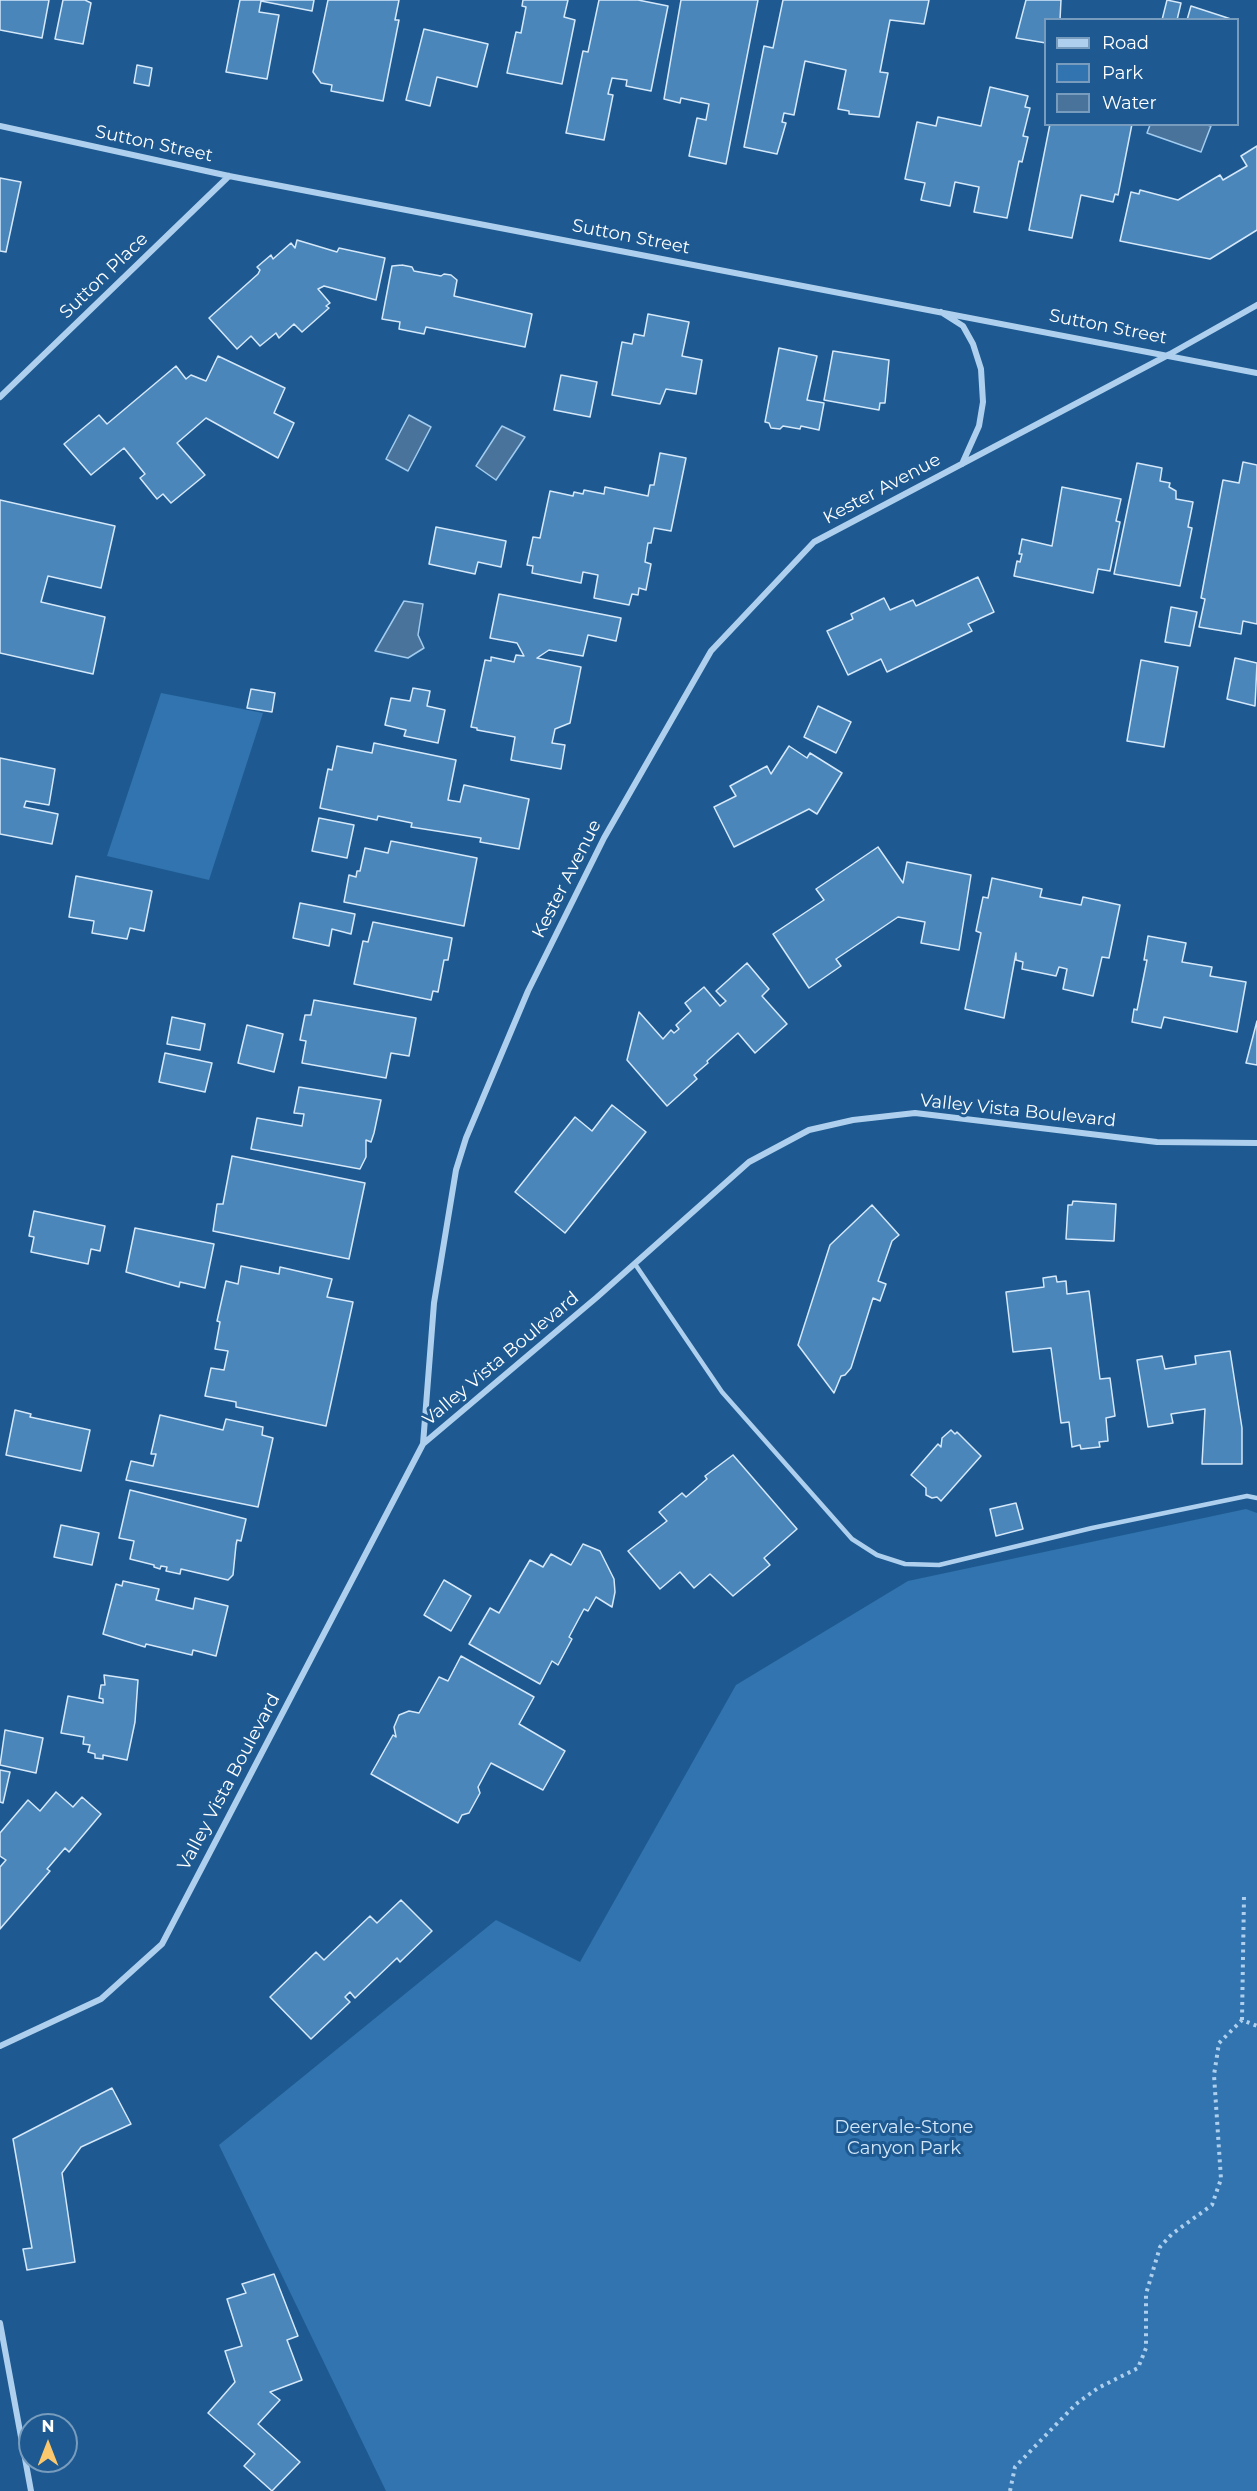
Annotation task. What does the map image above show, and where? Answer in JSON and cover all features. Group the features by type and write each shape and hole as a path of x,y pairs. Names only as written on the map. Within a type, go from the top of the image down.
{"street":[{"name":"Sutton Street","path":"0,126 229,176 1170,354 1257,373"},
{"name":"Sutton Place","path":"0,397 229,176"},
{"name":"Kester Avenue","path":"423,1444 434,1303 456,1170 466,1138 528,991 638,775 711,651 814,542 1170,354 1257,305"},
{"name":"Kester Avenue","path":"938,310 963,326 974,345 981,369 983,402 979,426 962,464"},
{"name":"Valley Vista Boulevard","path":"0,2046 101,1999 162,1944 423,1444 635,1264 749,1162 808,1130 853,1120 915,1113 1157,1142 1257,1143"},
{"path":"0,2323 31,2491"}],"lane":[{"path":"635,1264 722,1392 852,1539 877,1555 905,1564 939,1565 1092,1528 1247,1496 1257,1498"}],"path":[{"path":"1010,2491 1016,2467 1076,2404 1098,2388 1138,2368 1146,2348 1146,2294 1160,2247 1172,2234 1212,2205 1221,2179 1216,2130 1217,2054 1219,2043 1242,2020 1244,1896"},
{"path":"1242,2020 1257,2026"}],"green space":[{"path":"161,693 263,713 209,880 107,856"},
{"name":"Deervale-Stone Canyon Park","path":"1246,1509 1257,1513 1257,2491 386,2491 219,2145 496,1920 580,1962 736,1685 908,1581"}],"water":[{"path":"1150,126 1211,126 1201,152 1147,133"},
{"path":"409,415 431,427 408,471 386,459"},
{"path":"502,426 525,437 496,480 476,466"},
{"path":"404,601 423,604 418,635 424,648 408,658 375,651"}],"building":[{"path":"0,0 49,0 42,38 0,30"},
{"path":"63,0 85,0 91,3 83,44 55,39"},
{"path":"240,0 314,0 312,11 261,1 259,12 279,15 267,79 226,72"},
{"path":"328,0 399,0 395,20 399,20 383,101 331,91 332,85 321,83 313,72"},
{"path":"523,0 568,0 564,17 575,20 562,84 507,73 516,32 521,33 526,7 522,6"},
{"path":"599,0 638,0 668,6 651,91 626,86 627,80 612,78 608,94 613,95 604,140 566,133 583,51 588,52"},
{"path":"681,0 758,0 726,164 689,156 697,118 706,120 709,104 681,98 680,103 664,99"},
{"path":"783,0 929,0 924,24 890,20 880,72 888,73 879,117 849,114 849,111 838,109 846,70 805,61 794,115 784,113 782,122 786,123 777,154 744,147 764,46 773,48"},
{"path":"1026,0 1061,0 1060,18 1044,18 1044,43 1016,38"},
{"path":"1167,0 1181,3 1177,18 1162,18"},
{"path":"1191,6 1228,18 1188,18"},
{"path":"424,29 488,44 477,87 437,77 430,106 406,100"},
{"path":"137,65 152,68 149,86 134,83"},
{"path":"990,87 1028,96 1025,107 1030,108 1023,136 1028,137 1022,162 1019,161 1007,218 974,212 979,187 955,182 950,206 921,200 925,183 905,179 917,122 936,126 938,117 981,126"},
{"path":"1050,126 1132,126 1118,195 1115,194 1113,202 1081,195 1072,238 1029,230"},
{"path":"1257,146 1257,230 1210,259 1120,241 1131,192 1139,194 1140,190 1178,200 1220,175 1223,180 1247,166 1241,156"},
{"path":"0,178 21,182 6,252 0,251"},
{"path":"297,240 337,252 339,248 385,258 376,300 324,286 318,289 330,303 326,306 329,308 302,332 294,324 279,338 276,333 260,346 251,336 237,349 209,318 258,274 260,270 257,267 271,255 273,259 291,243 295,248"},
{"path":"392,266 412,267 414,271 441,276 451,275 457,280 454,296 532,314 525,347 426,327 424,334 399,329 400,322 382,319"},
{"path":"648,314 689,322 682,356 702,360 696,394 666,389 660,404 612,395 622,342 632,344 634,334 644,336"},
{"path":"779,348 817,356 807,400 824,403 819,430 801,426 800,429 783,426 780,429 771,428 769,423 765,422"},
{"path":"833,351 889,360 885,403 880,403 879,410 824,400"},
{"path":"218,356 285,388 274,413 294,423 278,458 206,418 177,443 205,475 171,503 163,494 157,499 140,478 145,474 124,448 91,475 64,444 99,415 107,424 176,366 186,379 191,375 206,381"},
{"path":"561,375 597,382 590,417 554,410"},
{"path":"660,453 686,458 671,531 654,528 651,543 648,543 645,562 651,564 646,590 639,588 638,595 632,594 629,605 594,598 598,575 583,572 581,583 532,573 533,566 527,565 533,537 540,538 550,491 573,496 574,492 583,494 584,490 604,494 605,487 648,496 650,485 654,485"},
{"path":"1243,462 1257,465 1257,624 1243,621 1241,634 1199,627 1205,599 1201,598 1223,480 1239,483"},
{"path":"1137,463 1162,468 1160,481 1170,483 1169,487 1176,491 1176,499 1193,502 1188,527 1192,528 1180,586 1114,574"},
{"path":"1062,487 1121,499 1116,521 1120,522 1110,571 1098,569 1093,593 1014,576 1017,561 1020,562 1022,554 1019,554 1022,539 1052,546"},
{"path":"0,500 115,526 101,588 48,576 41,602 105,617 93,674 0,653"},
{"path":"436,527 506,541 501,567 478,562 475,574 429,564"},
{"path":"978,577 994,612 968,624 972,631 887,672 881,659 848,675 827,631 853,619 851,614 884,598 890,610 913,600 916,606"},
{"path":"499,594 621,618 616,641 588,635 583,656 549,650 537,658 581,667 570,723 555,729 552,743 565,745 561,769 511,760 515,737 471,727 485,660 491,661 491,657 514,662 516,655 524,656 517,643 490,638"},
{"path":"1171,607 1197,612 1190,646 1165,642"},
{"path":"1235,658 1257,663 1255,706 1227,699"},
{"path":"1141,660 1178,667 1164,747 1127,741"},
{"path":"413,688 430,691 427,706 445,710 438,743 404,736 406,730 385,725 391,698 410,701"},
{"path":"251,689 275,693 272,712 247,708"},
{"path":"818,706 851,722 836,753 804,737"},
{"path":"374,743 456,760 448,800 460,802 464,785 529,799 519,849 480,842 481,838 411,827 412,823 378,816 377,820 320,808 328,769 332,770 337,746 372,753"},
{"path":"789,746 807,758 810,753 842,773 817,814 809,809 734,847 714,807 736,796 730,786 767,766 771,774"},
{"path":"0,758 55,769 49,805 26,801 24,807 58,814 52,844 0,834"},
{"path":"319,818 354,825 347,858 312,851"},
{"path":"391,841 477,858 464,926 344,902 349,875 356,877 357,871 360,871 365,848 388,853"},
{"path":"878,847 903,883 907,862 971,875 959,950 921,943 925,922 898,917 836,959 841,966 809,988 773,934 824,900 816,889"},
{"path":"76,876 152,891 144,931 130,928 127,939 92,933 94,921 69,917"},
{"path":"992,878 1042,889 1040,897 1081,905 1083,897 1120,905 1109,958 1102,957 1093,996 1063,989 1067,969 1059,967 1056,976 1022,969 1023,962 1016,960 1016,953 1004,1018 965,1009 981,933 976,931 983,897 988,898"},
{"path":"300,903 355,914 351,934 332,929 329,946 293,938"},
{"path":"373,922 452,938 448,960 444,960 438,992 433,991 431,1000 354,984 363,941 368,942"},
{"path":"1148,936 1186,943 1182,962 1212,967 1210,976 1246,982 1237,1032 1164,1017 1161,1028 1132,1022 1134,1009 1137,1010 1147,960 1144,960"},
{"path":"747,963 769,989 762,996 787,1024 755,1053 738,1033 707,1061 708,1063 694,1075 697,1079 667,1106 627,1060 639,1012 663,1039 671,1030 674,1033 679,1029 676,1025 691,1011 685,1003 704,987 720,1006 726,1001 716,991"},
{"path":"314,1000 416,1018 409,1056 391,1053 386,1078 302,1063 306,1041 300,1040 305,1015 311,1015"},
{"path":"172,1017 205,1024 200,1050 167,1044"},
{"path":"1257,1021 1257,1065 1246,1063"},
{"path":"247,1025 283,1034 274,1072 238,1063"},
{"path":"165,1053 212,1063 205,1092 159,1082"},
{"path":"299,1087 381,1100 374,1133 371,1142 366,1140 366,1157 360,1169 251,1149 257,1118 302,1126 304,1114 294,1113"},
{"path":"612,1105 646,1132 565,1233 515,1192 575,1117 592,1131"},
{"path":"232,1156 365,1183 349,1259 213,1231 217,1204 223,1204"},
{"path":"1073,1201 1116,1204 1114,1241 1066,1239 1068,1205 1072,1205"},
{"path":"872,1205 899,1235 892,1241 878,1281 886,1284 880,1301 873,1298 851,1368 841,1376 834,1393 798,1345 830,1245"},
{"path":"34,1211 105,1226 100,1251 91,1249 88,1264 31,1252 34,1237 29,1236"},
{"path":"135,1228 214,1244 205,1288 180,1282 179,1287 126,1272"},
{"path":"241,1266 279,1274 280,1267 332,1279 327,1297 353,1302 326,1426 236,1407 236,1402 205,1396 211,1368 224,1370 228,1351 215,1349 220,1322 217,1321 226,1281 238,1284"},
{"path":"1056,1276 1057,1282 1066,1281 1067,1294 1089,1291 1100,1379 1110,1378 1115,1416 1106,1418 1108,1441 1099,1442 1100,1447 1081,1449 1080,1445 1072,1447 1069,1422 1061,1423 1051,1348 1013,1352 1006,1292 1044,1287 1043,1278"},
{"path":"1230,1351 1242,1428 1242,1464 1202,1464 1205,1409 1171,1414 1173,1423 1148,1427 1137,1360 1162,1356 1165,1369 1196,1364 1195,1356"},
{"path":"15,1410 31,1414 30,1417 90,1430 81,1471 6,1455"},
{"path":"160,1415 223,1430 226,1419 263,1427 262,1435 273,1438 258,1507 126,1480 131,1461 153,1466 156,1454 151,1454"},
{"path":"951,1430 955,1434 957,1432 981,1456 941,1501 937,1497 932,1498 926,1495 926,1488 911,1475 938,1444 941,1447 942,1438"},
{"path":"733,1455 797,1529 764,1558 770,1565 733,1596 710,1574 694,1588 680,1572 660,1589 628,1551 667,1521 659,1512 682,1493 686,1497 707,1479 705,1476"},
{"path":"130,1490 246,1519 241,1541 237,1540 233,1575 228,1580 181,1569 180,1574 166,1571 167,1567 161,1566 160,1569 154,1565 130,1559 134,1541 119,1538"},
{"path":"1016,1503 1023,1529 996,1536 990,1509"},
{"path":"61,1525 99,1533 92,1565 54,1557"},
{"path":"583,1544 600,1551 614,1579 615,1592 612,1607 596,1597 588,1611 584,1609 569,1637 572,1639 558,1665 552,1661 540,1684 469,1644 490,1608 499,1613 530,1560 543,1567 551,1554 571,1565"},
{"path":"444,1580 471,1596 451,1631 424,1615"},
{"path":"123,1581 159,1589 156,1600 193,1609 195,1598 228,1606 216,1656 193,1650 192,1655 146,1644 145,1647 103,1634 116,1584 122,1586"},
{"path":"461,1656 534,1697 519,1724 565,1751 543,1790 491,1763 478,1787 480,1793 469,1813 462,1815 458,1823 371,1774 393,1735 396,1737 394,1727 399,1715 409,1711 419,1713 439,1677 448,1681"},
{"path":"104,1675 138,1680 135,1722 127,1760 103,1755 103,1759 95,1758 95,1754 88,1752 90,1745 83,1744 84,1737 61,1733 68,1696 103,1703 103,1699 99,1698 101,1685 105,1685"},
{"path":"5,1730 43,1738 36,1773 0,1765"},
{"path":"0,1770 10,1772 3,1803 0,1802"},
{"path":"56,1792 73,1807 82,1797 101,1814 69,1852 65,1848 47,1869 50,1871 0,1929 0,1867 6,1860 0,1856 0,1833 28,1800 40,1811"},
{"path":"401,1900 432,1931 400,1962 397,1958 355,1998 350,1992 345,1997 350,2002 311,2039 270,1997 316,1952 324,1960 370,1916 377,1923"},
{"path":"112,2088 131,2124 81,2147 62,2173 75,2262 27,2270 23,2249 32,2248 13,2139"},
{"path":"274,2274 298,2336 287,2340 302,2380 270,2392 280,2400 258,2424 300,2462 272,2491 244,2466 255,2454 208,2413 235,2382 225,2351 242,2346 227,2299 246,2293 242,2284"}]}
